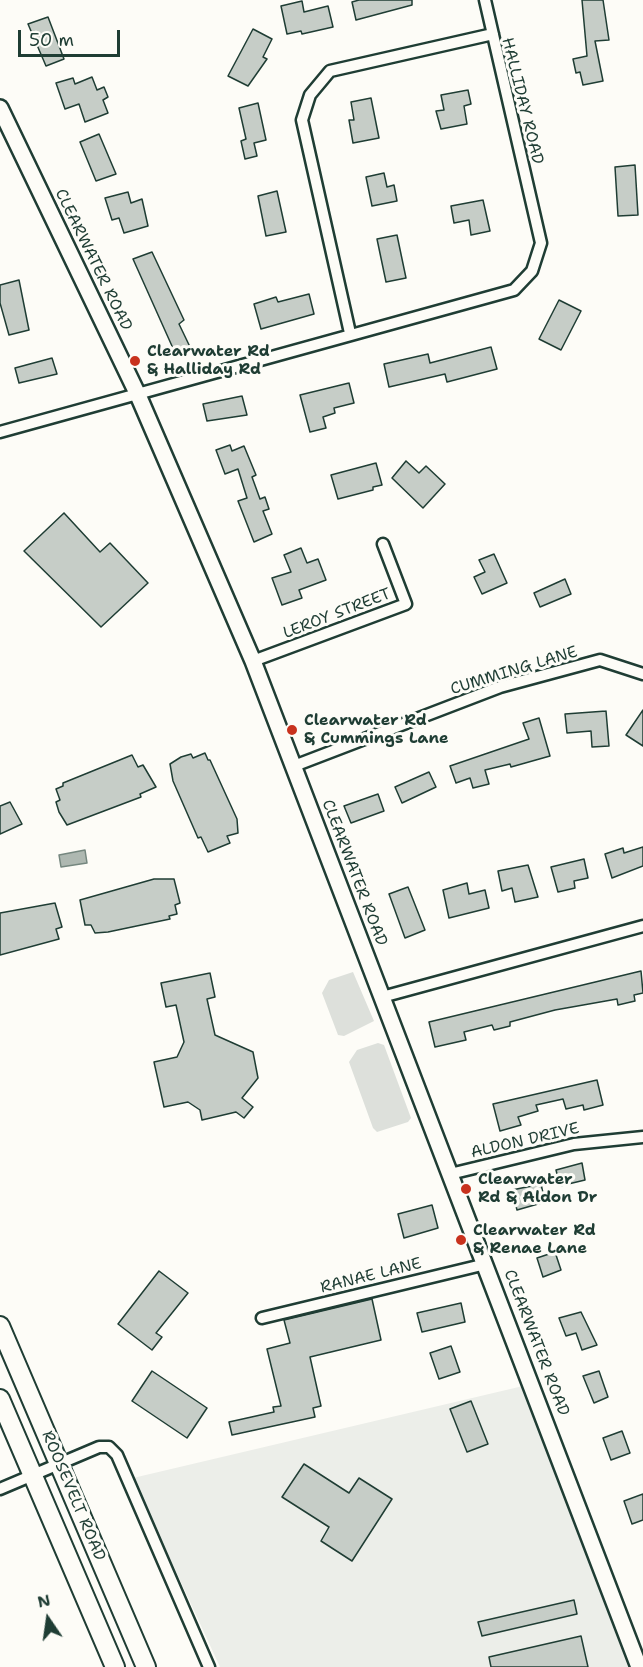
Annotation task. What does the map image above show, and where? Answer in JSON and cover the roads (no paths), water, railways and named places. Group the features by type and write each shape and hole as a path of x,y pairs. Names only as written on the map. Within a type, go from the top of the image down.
{"main road":[{"name":"ROOSEVELT ROAD","path":"0,1326 146,1667"},
{"name":"ROOSEVELT ROAD","path":"0,1400 115,1667"}],"street":[{"path":"485,0 493,34"},
{"name":"HALLIDAY ROAD","path":"0,432 138,395 350,333 514,290 532,271 541,243 493,34 330,71 310,95 302,120 350,333"},
{"name":"CLEARWATER ROAD","path":"0,108 138,395 253,661 486,1263 639,1667"},
{"name":"LEROY STREET","path":"253,661 406,604 383,544"},
{"name":"CUMMING LANE","path":"294,766 501,687 600,660 643,674"},
{"path":"382,997 643,926"},
{"name":"ALDON DRIVE","path":"450,1174 573,1144 643,1137"},
{"name":"RANAE LANE","path":"262,1318 486,1263"},
{"path":"0,1489 60,1466 99,1447 110,1447 117,1455 209,1667"}],"place":[{"name":"Clearwater Rd & Halliday Rd","path":"135,361"},
{"name":"Clearwater Rd & Cummings Lane","path":"292,730"},
{"name":"Clearwater Rd & Aldon Dr","path":"466,1189"},
{"name":"Clearwater Rd & Renae Lane","path":"461,1240"}]}
